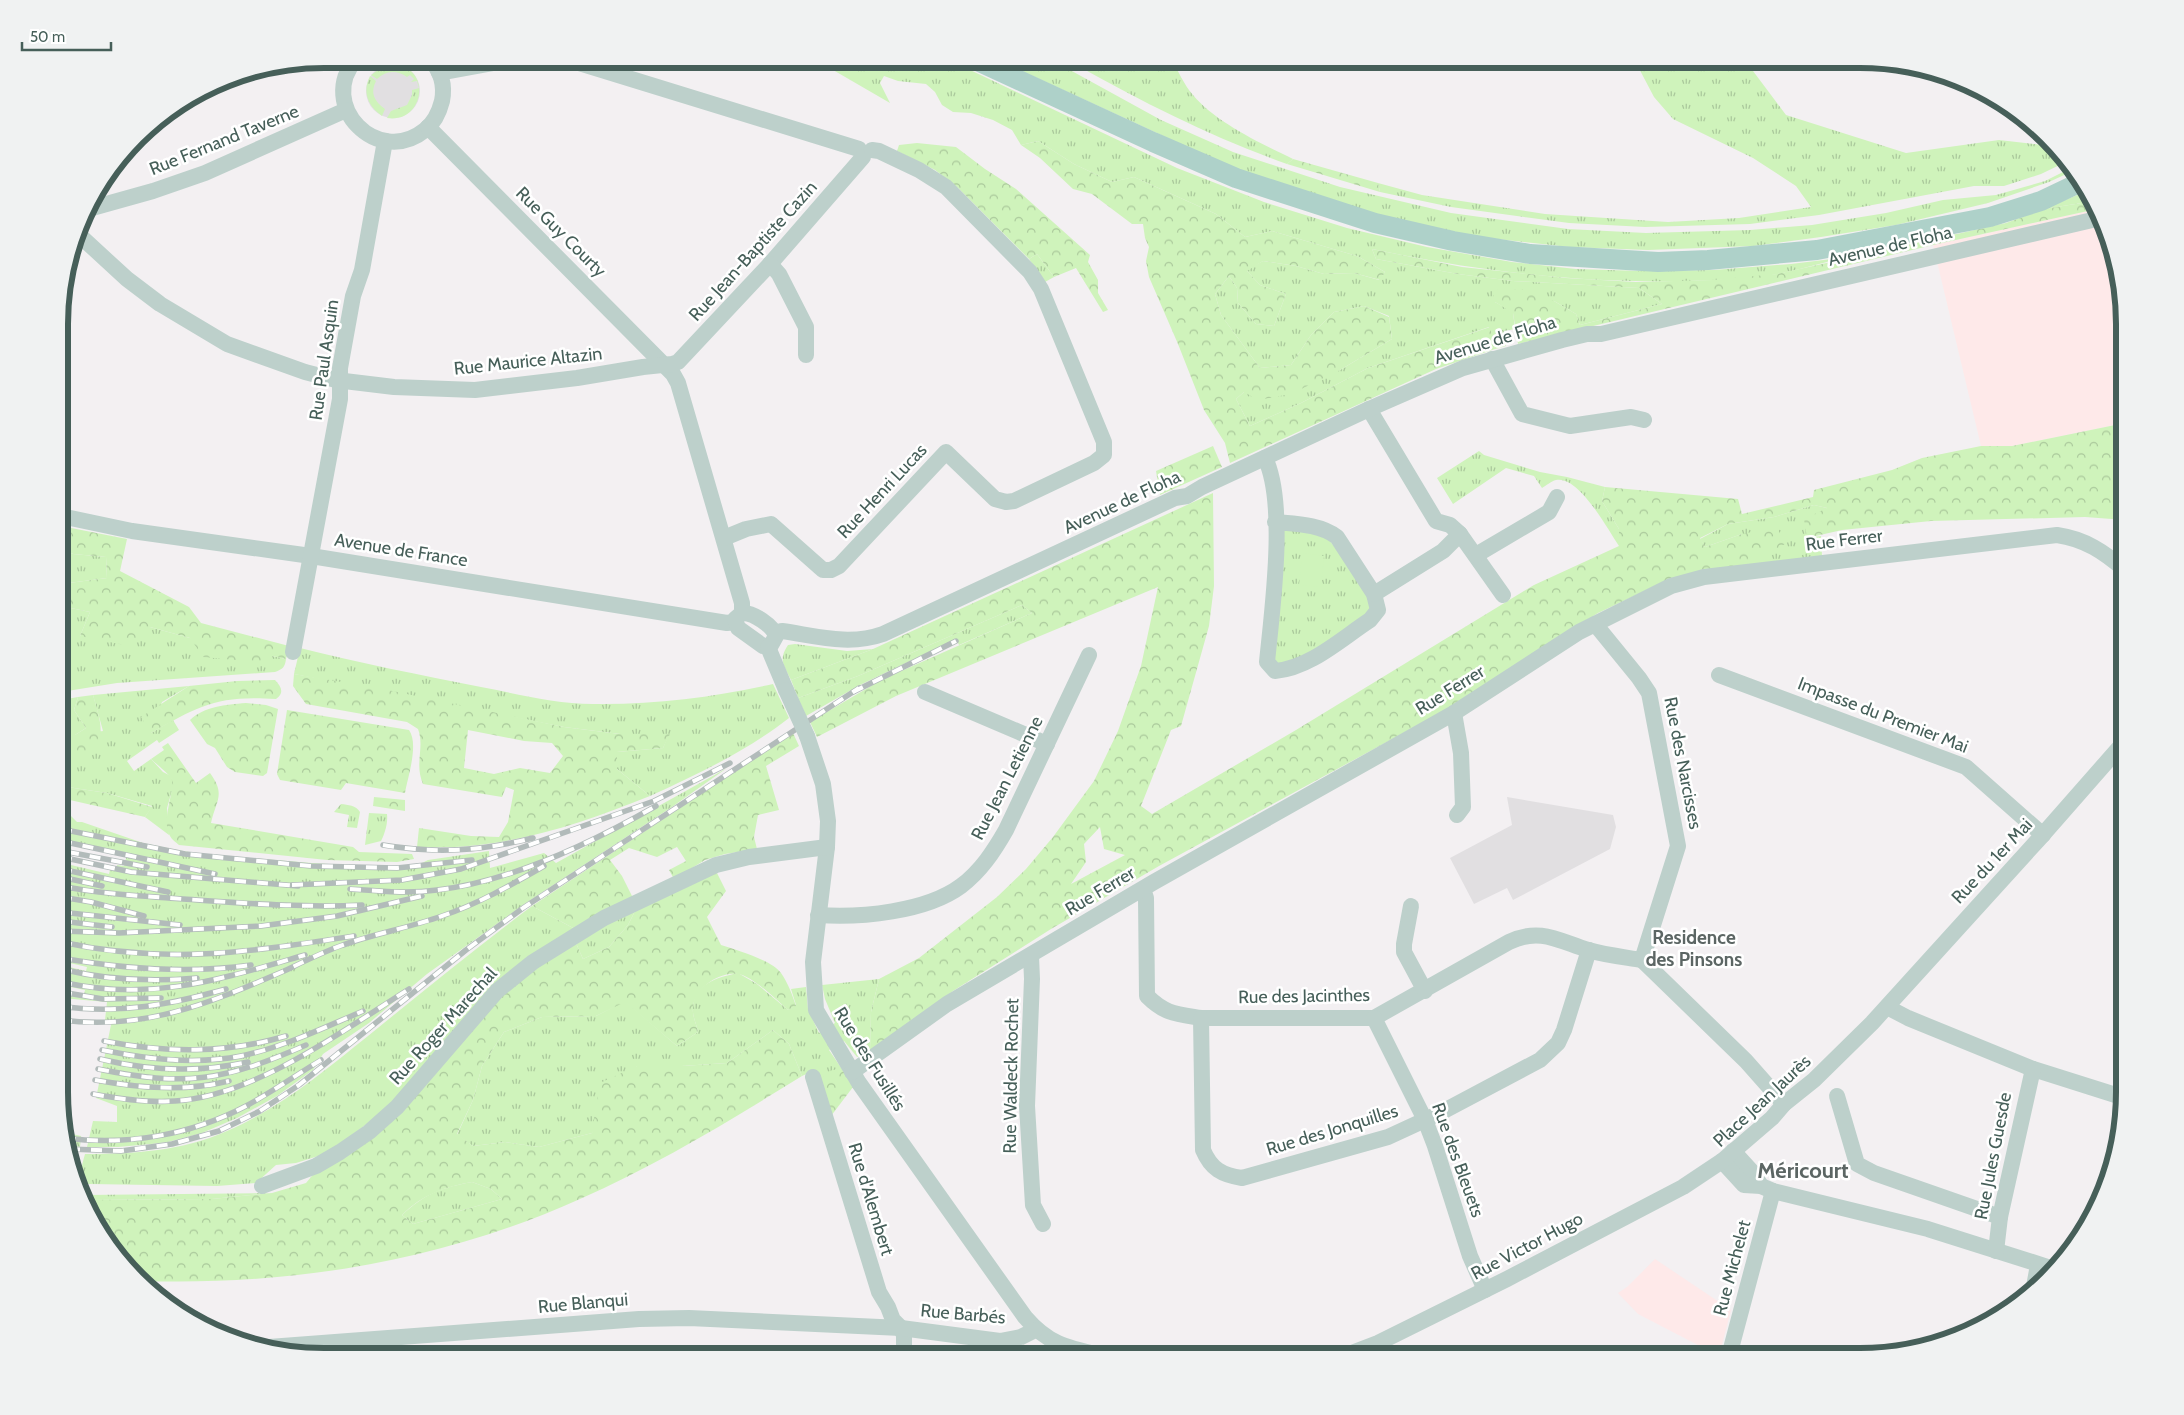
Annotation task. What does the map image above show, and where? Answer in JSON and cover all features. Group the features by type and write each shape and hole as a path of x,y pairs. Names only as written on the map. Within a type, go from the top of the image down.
{"main road":[{"path":"993,68 1236,178 1375,223 1453,241 1530,254 1658,262 1708,260 1817,250 1990,217 2041,201 2075,184"}],"street":[{"path":"349,68 343,85 346,110 353,121 362,131 373,137 385,141 400,141 413,138 428,127 436,118 442,102 442,84 436,68"},
{"path":"439,73 466,68"},
{"path":"595,68 865,152"},
{"name":"Rue Fernand Taverne","path":"96,207 153,191 205,173 346,110"},
{"name":"Rue Guy Courty","path":"428,127 666,365 678,383 740,594 738,617"},
{"name":"Rue Paul Asquin","path":"293,652 340,399 340,368 353,296 362,270 385,141"},
{"name":"Rue Henri Lucas","path":"724,538 746,529 771,524 823,570 831,570 839,566 946,452 995,499 1006,502 1014,502 1094,463 1104,455 1104,442 1041,289 1030,272 946,187 919,170 879,151 865,152"},
{"name":"Rue Jean-Baptiste Cazin","path":"666,365 678,362 770,264 865,152"},
{"name":"Avenue de Floha","path":"771,640 782,631 850,641 884,634 1175,498 1187,496 1202,487 1369,409 1439,378 1492,359 1587,334 1601,334 2094,220"},
{"name":"Rue Maurice Altazin","path":"82,238 127,279 153,299 227,344 305,372 341,381 394,388 475,390 666,365"},
{"path":"770,264 779,274 806,327 806,355"},
{"path":"1492,359 1522,414 1570,426 1631,417 1644,420"},
{"path":"1369,409 1436,521 1450,525 1460,534 1504,595"},
{"path":"1265,458 1274,486 1276,561 1267,662 1275,671 1287,670 1303,664 1370,620 1378,610 1374,594 1337,538 1330,531 1275,522"},
{"path":"1476,555 1549,512 1557,498"},
{"name":"Avenue de France","path":"68,517 132,531 311,556 727,623 738,617"},
{"path":"1374,594 1443,551 1460,534"},
{"name":"Rue Ferrer","path":"852,1072 947,1004 1142,889 1454,713 1595,624 1671,586 1704,577 2057,535 2076,538 2104,552 2116,562"},
{"path":"738,617 750,613 771,640"},
{"name":"Rue des Narcisses","path":"1595,624 1640,678 1649,693 1678,846 1642,960"},
{"name":"Rue des Fusillés","path":"771,640 786,690 807,736 826,798 828,821 827,847 814,962 815,1003 822,1021 852,1072 997,1279 1036,1330"},
{"name":"Rue Jean Letienne","path":"818,915 842,916 898,910 924,904 960,886 993,853 1006,830 1088,654"},
{"name":"Impasse du Premier Mai","path":"1719,675 1966,767 2043,835"},
{"path":"925,692 1047,744"},
{"path":"1454,713 1460,753 1463,807 1457,815"},
{"name":"Rue du 1er Mai","path":"1886,1007 2043,835 2116,751"},
{"name":"Rue Roger Marechal","path":"262,1186 316,1166 369,1132 397,1107 497,990 533,962 604,918 716,865 749,857 827,847"},
{"name":"Rue des Jacinthes","path":"1142,889 1146,898 1147,996 1158,1008 1176,1014 1201,1018 1374,1018 1520,937 1544,935 1589,950 1642,960"},
{"path":"1411,906 1404,952 1425,991"},
{"name":"Rue des Jonquilles","path":"1201,1018 1202,1150 1207,1160 1216,1170 1227,1176 1242,1178 1388,1137 1425,1120 1540,1060 1558,1042 1564,1030 1589,950"},
{"name":"Rue Waldeck Rochet","path":"1031,956 1032,979 1027,1106 1032,1205 1043,1224"},
{"path":"1642,960 1746,1061 1784,1104"},
{"path":"1886,1007 1908,1018 2033,1069 2116,1095"},
{"name":"Place Jean Jaurès","path":"1886,1007 1832,1064 1784,1104 1772,1118 1728,1156 1744,1185 1767,1188 1928,1229 2046,1267"},
{"name":"Rue des Bleuets","path":"1374,1018 1425,1120 1470,1256 1486,1290"},
{"name":"Rue Jules Guesde","path":"1996,1251 2000,1217 2033,1069"},
{"name":"Rue d'Alembert","path":"813,1077 879,1292 893,1320 901,1328"},
{"path":"1837,1096 1857,1164 1874,1173 2000,1217"},
{"name":"Rue Victor Hugo","path":"1365,1348 1486,1290 1683,1187 1728,1156"},
{"name":"Rue Michelet","path":"1731,1348 1767,1188"},
{"name":"Rue Blanqui","path":"292,1345 640,1319 689,1318 901,1328"},
{"path":"901,1328 904,1335 904,1348"},
{"name":"Rue Barbés","path":"901,1328 1000,1341 1021,1337 1036,1330"},
{"path":"1036,1330 1043,1336 1070,1348"}],"shaded area":[{"path":"380,68 406,68 415,76 419,86 418,101 412,110 403,116 393,118 383,116 374,110 368,101 366,91 368,81 374,72"},
{"path":"2090,210 2108,257 2114,290 2116,307 2116,425 2012,446 1981,446 1933,245"},
{"path":"1507,797 1613,815 1616,827 1610,849 1513,900 1507,888 1474,904 1450,858 1512,825"},
{"path":"1655,1259 1731,1310 1721,1348 1704,1348 1638,1314 1618,1293 1627,1287"}],"green space":[{"path":"381,68 406,68 413,73 418,82 419,87 417,81 411,82 414,79 410,75 407,77 392,72 384,74 377,79 371,75"},
{"path":"830,68 966,68 1177,168 1264,202 1347,228 1427,247 1512,262 1576,269 1642,271 1714,270 1848,257 1767,276 1722,280 1648,281 1569,278 1490,270 1372,249 1376,259 1458,274 1513,281 1639,288 1662,304 1580,325 1576,314 1554,301 1495,302 1513,312 1515,329 1504,331 1506,346 1495,349 1489,327 1368,368 1301,403 1250,426 1236,399 1244,392 1340,370 1392,339 1389,316 1364,306 1334,312 1311,335 1291,365 1260,368 1221,315 1215,294 1229,276 1237,288 1238,303 1256,324 1274,326 1286,294 1260,285 1246,270 1263,261 1296,266 1324,274 1354,273 1379,280 1385,272 1357,256 1272,231 1245,237 1216,214 1134,177 1112,182 1074,164 1038,141 1021,145 1012,130 993,120 971,113 953,112 942,105 935,92 926,84 898,81 884,76 880,83 890,103"},
{"path":"1016,68 1066,68 1161,120 1233,152 1340,187 1451,213 1568,229 1646,233 1750,230 1812,225 1886,213 1943,200 1996,195 2045,181 2066,171 2068,173 2049,182 1988,203 1896,225 1754,246 1648,250 1569,247 1462,235 1356,209 1246,174"},
{"path":"1082,68 1176,68 1190,91 1202,105 1240,132 1293,159 1287,164 1207,132"},
{"path":"1639,68 1751,68 1786,115 1906,153 1999,140 2044,144 2061,164 2041,174 2004,186 1974,186 1819,215 1750,224 1645,227 1569,223 1451,207 1380,192 1378,183 1422,195 1545,214 1668,222 1739,218 1811,207 1796,186 1753,158 1673,119 1654,97"},
{"path":"370,76 376,81 373,89 374,96 385,109 382,116 373,108 368,98 367,88"},
{"path":"419,88 416,103 410,112 400,117 387,118 391,111 407,105 412,95 412,90"},
{"path":"1038,141 1074,164 1112,182 1134,177 1216,214 1245,237 1272,231 1357,256 1385,272 1380,280 1354,273 1324,274 1296,266 1263,261 1247,271 1260,285 1286,294 1274,326 1256,324 1238,303 1237,288 1229,276 1215,294 1221,315 1260,368 1291,365 1311,335 1334,312 1364,306 1389,317 1392,339 1340,370 1291,394 1258,400 1244,392 1236,399 1250,426 1301,403 1368,368 1490,327 1495,349 1436,369 1230,463 1225,443 1204,410 1149,277 1146,261 1149,247 1145,238 1143,224 1132,224 1092,194 1073,189 1040,158 1021,145"},
{"path":"917,143 956,147 1016,189 1090,255 1088,262 1098,280 1098,293 1108,310 1103,312 1076,268 1054,277 1037,254 1029,259 958,188 935,170 897,151 899,145"},
{"path":"1293,159 1378,183 1380,192 1287,164"},
{"path":"2081,194 2086,202 2044,209"},
{"path":"2086,202 2090,210 1933,245 1518,344 1513,313 1495,302 1492,290 1523,289 1554,301 1576,314 1580,325 1662,304 1639,288 1513,281 1458,274 1376,259 1372,249 1462,267 1566,278 1636,282 1712,280 1777,274 2006,223 2044,209"},
{"path":"1037,254 1054,277 1045,282 1029,259"},
{"path":"2116,425 2116,519 2085,517 1931,521 1842,530 1807,538 1804,519 1827,508 1814,505 1774,517 1728,524 1700,538 1705,547 1742,534 1777,527 1785,544 1746,565 1668,580 1598,613 1442,712 1159,866 1051,929 953,991 870,1052 871,1012 879,979 919,958 997,897 1026,869 1053,837 1094,781 1118,731 1141,666 1158,587 896,696 817,737 810,722 881,680 1032,613 1022,605 858,676 798,698 791,680 873,649 1213,493 1214,586 1209,626 1181,726 1171,730 1141,806 1152,814 1296,730 1534,585 1619,546 1619,529 1602,501 1605,487 1738,499 1742,514 1813,497 1814,490 1892,470 1922,458 1981,446 2012,446","holes":["1100,827 1104,849 1125,855 1071,884 1086,862 1084,844"]},
{"path":"1213,446 1222,467 1160,495 1156,471"},
{"path":"1479,451 1484,455 1540,472 1605,487 1602,501 1619,529 1619,546 1583,494 1565,481 1556,480 1542,488 1534,476 1506,468 1453,504 1437,478"},
{"path":"1814,505 1827,508 1807,538 1821,536 1822,556 1746,565 1760,555 1742,534 1705,547 1700,539 1728,524 1774,517"},
{"path":"1275,522 1319,528 1374,594 1370,620 1275,671"},
{"path":"68,527 127,539 120,571 189,607 201,623 289,646 286,659 272,656 266,663 203,657 190,638 150,627 129,646 80,636 90,612 68,607 68,583 107,578 106,557 73,554 68,552"},
{"path":"68,552 73,554 106,557 107,578 68,583"},
{"path":"1302,553 1324,556 1321,587 1299,585"},
{"path":"1022,605 1032,613 959,645 956,639 860,685 806,716 798,698 858,676"},
{"path":"68,607 90,612 80,636 150,627 190,638 286,659 283,667 275,672 117,683 68,691"},
{"path":"795,644 847,651 873,649 791,680 784,666 783,655 788,645"},
{"path":"300,648 390,669 579,704 661,702 729,693 773,684 789,718 739,751 650,796 617,769 617,752 663,748 669,734 620,734 564,727 294,674"},
{"path":"294,674 383,689 564,727 620,734 670,734 663,748 617,752 617,769 650,796 593,818 536,835 478,845 417,847 419,828 471,836 499,837 508,822 514,790 506,787 502,797 423,784 419,769 420,736 418,729 407,722 306,704 293,686","holes":["468,730 524,741 552,743 563,756 550,773 520,768 494,774 464,768"]},
{"path":"275,680 281,689 279,697 276,699 239,699 210,704 183,715 151,733 141,717 189,686 237,681"},
{"path":"189,686 162,702 151,733 173,720 179,730 159,743 157,740 127,761 134,771 151,759 163,772 171,776 174,784 167,808 169,835 145,817 152,806 107,793 68,787 68,699 78,697 74,710 86,728 75,735 103,731 93,695"},
{"path":"93,695 101,730 98,746 86,763 72,744 75,735 86,728 74,710 78,697"},
{"path":"246,703 266,705 278,709 267,773 263,776 235,772 227,767 215,748 207,744 190,720 209,709"},
{"path":"287,710 409,730 412,736 413,752 405,793 346,783 341,790 280,780 277,774"},
{"path":"793,733 799,746 766,766 779,810 758,815 754,837 757,849 725,854 705,860 674,879 669,870 686,861 677,847 657,857 629,848 610,860 622,876 633,898 575,929 532,906"},
{"path":"168,743 196,783 210,773 215,781 219,792 211,823 353,847 359,852 412,854 414,859 397,862 327,860 179,845 171,837 167,829 172,789 171,778 151,759 164,750 162,747"},
{"path":"727,768 672,807 526,903 427,974 369,1023 323,1054 313,1070 277,1096 237,1118 202,1133 168,1142 118,1147 87,1147 93,1121 117,1122 117,1106 96,1098 112,1020 105,1020 107,1002 68,999 68,991 84,994 85,990 68,986 68,967 86,971 87,967 68,963 68,881 71,865 109,874 110,870 115,871 117,865 124,866 127,854 68,841 68,813 77,822 82,822 143,843 200,854 377,867 418,865 428,860 489,851 490,868 544,853 556,863"},
{"path":"68,787 107,793 152,807 145,817 68,800"},
{"path":"374,797 405,800 405,811 373,806"},
{"path":"341,804 354,807 360,812 357,828 347,827 349,815 334,812"},
{"path":"369,813 387,814 387,821 381,841 365,845"},
{"path":"715,869 726,891 707,917 721,945 753,956 776,968 786,981 796,1006 788,1010 764,989 743,975 723,975 708,983 697,995 693,1012 698,1032 677,1046 625,1002 596,1016 542,1017 504,1032 482,1066 473,1100 457,1134 473,1146 505,1142 539,1147 592,1133 600,1083 637,1066 727,1063 773,1030 789,1044 802,1076 693,1141 609,1186 528,1221 475,1239 420,1254 310,1274 254,1279 151,1281 142,1273 120,1247 102,1220 92,1200 212,1199 272,1193 306,1183 316,1171 360,1143 506,989 575,941 583,959 609,947 628,925 638,905","holes":["472,1182 491,1189 502,1199 413,1224 402,1215 417,1202 434,1193 452,1186"]},
{"path":"638,905 628,925 609,947 583,959 575,941"},
{"path":"532,906 575,929 384,1111 328,1153 296,1163 276,1165 256,1183 217,1186 88,1184 85,1181 82,1170 85,1154 139,1152 193,1143 227,1131 265,1112 318,1076"},
{"path":"738,973 757,984 788,1010 796,1005 791,989 806,987 808,1009 819,1033 835,1023 825,999 822,985 879,979 871,1012 870,1052 857,1057 844,1041 829,1050 842,1069 820,1079 813,1071 802,1076 789,1044 773,1030 727,1063 637,1066 592,1133 539,1147 505,1142 473,1146 457,1135 473,1100 482,1066 504,1032 542,1017 596,1016 625,1001 677,1046 698,1032 693,1015 694,1000 697,993 708,983"},
{"path":"842,1069 853,1087 831,1116 820,1079 832,1070"},
{"path":"71,1134 81,1136 80,1147 73,1146"},
{"path":"472,1182 491,1189 502,1199 413,1224 402,1215 434,1192"},
{"path":"272,1193 212,1199 92,1200 90,1195"}],"railway":[{"path":"853,692 956,641"},
{"path":"74,1149 121,1151 172,1144 219,1131 260,1111 299,1085 466,950 523,908 859,688"},
{"path":"292,885 402,880 461,869 654,801 730,763"},
{"path":"350,889 415,892 465,886 493,879 550,859 656,806"},
{"path":"68,830 185,854 311,866 397,868 472,860"},
{"path":"383,845 422,850 458,850 495,846 533,838"},
{"path":"68,842 215,874"},
{"path":"68,852 147,867"},
{"path":"68,858 131,872 298,886"},
{"path":"68,1020 120,1021 149,1018 176,1012 230,994 340,946 429,920 468,906 544,866"},
{"path":"68,871 168,892"},
{"path":"68,879 102,886"},
{"path":"68,887 122,894 228,902 362,905"},
{"path":"68,931 119,933 261,926 337,916 422,896"},
{"path":"68,898 91,902 144,916"},
{"path":"68,913 180,925"},
{"path":"68,922 112,927"},
{"path":"68,943 137,953 208,954 279,947 354,936"},
{"path":"68,983 94,988 155,989 214,980 305,955"},
{"path":"68,959 108,965 179,970 251,965"},
{"path":"68,971 95,976 129,979 197,978"},
{"path":"68,1007 124,1009 165,1003 226,989"},
{"path":"93,1094 134,1100 175,1101 205,1096 236,1087 297,1059 409,989"},
{"path":"68,993 103,999 161,998"},
{"path":"102,1050 171,1060 224,1059 273,1048 363,1011"},
{"path":"104,1041 150,1048 195,1050 241,1046 286,1036"},
{"path":"98,1069 156,1078 181,1079 204,1077 251,1066 306,1045"},
{"path":"100,1059 137,1066 174,1069 211,1068 248,1062"},
{"path":"72,1139 135,1139 181,1131 225,1116 246,1106 321,1060"},
{"path":"95,1080 162,1088 195,1087 229,1081"}],"district":[{"name":"Residence des Pinsons","path":"1694,948"},
{"name":"Méricourt","path":"1803,1170"}]}
